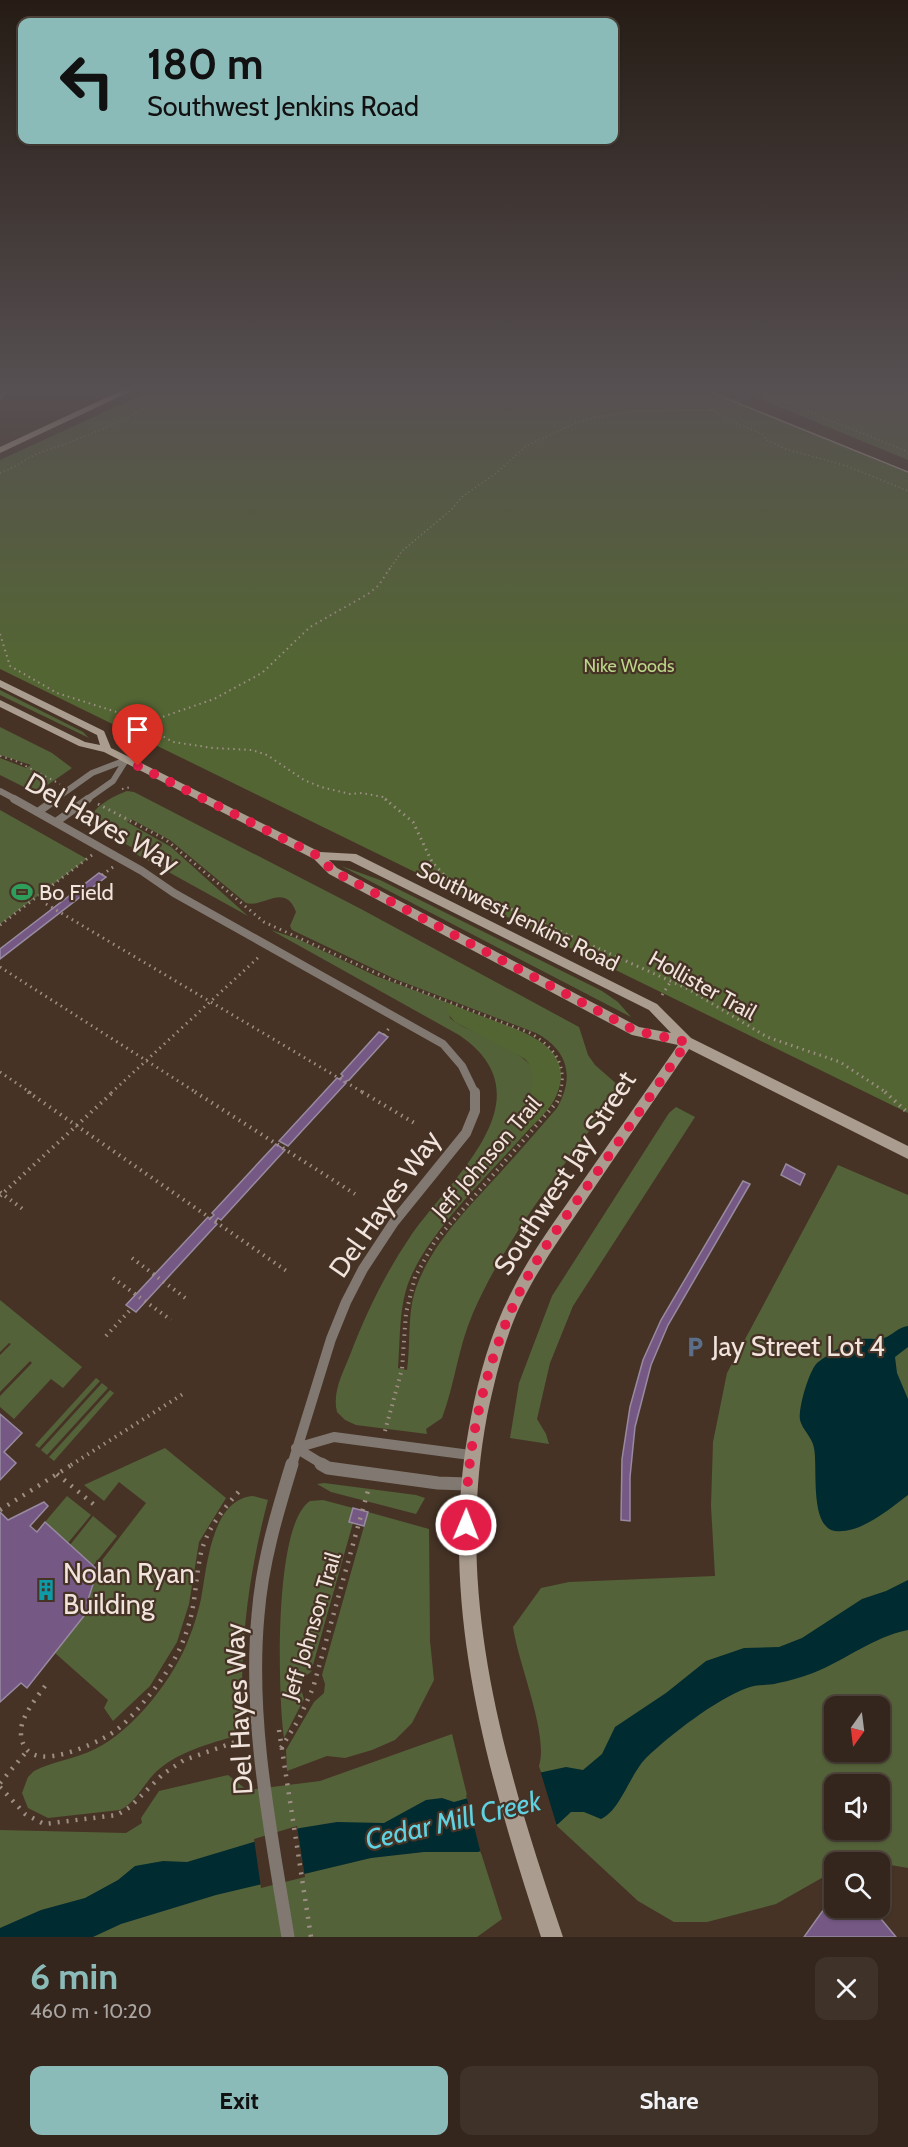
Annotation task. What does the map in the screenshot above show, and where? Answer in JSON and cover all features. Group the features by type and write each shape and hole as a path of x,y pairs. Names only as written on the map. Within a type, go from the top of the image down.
{"main road":[{"name":"Southwest Jenkins Road","path":"0,683 101,733 107,750"},
{"name":"Southwest Jenkins Road","path":"0,703 82,744 107,750 318,856 333,871 636,1031 687,1042 908,1153"},
{"name":"Southwest Jenkins Road","path":"318,856 352,857 653,1007 687,1042"},
{"name":"Southwest Jay Street","path":"552,1937 519,1841 485,1714 473,1636 466,1568 467,1484 470,1455 493,1358 514,1302 556,1231 687,1042"}],"lane":[{"path":"38,812 92,773 126,760"},
{"path":"56,822 113,781 126,760"},
{"name":"Del Hayes Way","path":"0,791 442,1044 464,1068 475,1095 475,1110 462,1139 416,1193 388,1232 371,1256 345,1303 325,1355 270,1542 259,1602 257,1685 263,1777 288,1937"},
{"path":"296,1448 334,1437 470,1455"},
{"path":"296,1448 328,1468 438,1483 467,1484"}],"path":[{"path":"130,735 142,724 214,699 262,673 280,658 301,633 368,594 379,585 402,551 451,510 463,496 490,477"},
{"path":"875,477 908,491"},
{"name":"Hollister Trail","path":"0,634 6,661 15,669 57,693 123,714 173,742 213,748 252,750 267,755 304,780 321,787 350,794 362,793 383,797 408,815 432,862 451,882 704,997 752,1030 840,1062 888,1094 908,1113"},
{"path":"0,756 29,767"},
{"path":"60,787 68,782"},
{"path":"114,792 131,787"},
{"path":"90,809 106,798"},
{"name":"Jeff Johnson Trail","path":"129,820 165,839 264,922 389,979 530,1033 551,1046 558,1055 563,1072 561,1092 556,1102 441,1234 415,1277 406,1313 402,1369 383,1437"},
{"path":"0,925 88,858"},
{"path":"46,904 416,1124"},
{"path":"24,1209 1,1194 269,947"},
{"path":"0,967 355,1194"},
{"path":"662,995 671,981"},
{"path":"747,1036 752,1030"},
{"path":"0,1072 288,1272"},
{"path":"132,1258 188,1300"},
{"path":"113,1278 171,1320"},
{"path":"106,1336 131,1309"},
{"path":"0,1510 183,1394"},
{"path":"57,1474 97,1507"},
{"name":"Jeff Johnson Trail","path":"281,1748 299,1719 313,1688 370,1483"},
{"path":"45,1686 22,1724 21,1741 27,1751 35,1757 82,1750 110,1735 134,1712 172,1663 185,1636 194,1607 201,1553 224,1508 242,1488"},
{"name":"Jeff Johnson Trail","path":"279,1730 311,1937"},
{"path":"27,1751 0,1785 22,1813 44,1824 117,1815 130,1807 163,1774 184,1760 244,1739"}],"green space":[{"name":"Nike Woods","path":"0,477 908,477 908,1113 0,669"},
{"path":"0,690 83,732 89,738 0,695"},
{"path":"0,727 52,753 72,768 36,793 0,775 0,758 26,768 31,765 0,755"},
{"path":"127,791 134,792 361,909 579,1027 588,1055 595,1065 619,1086 617,1093 520,1227 487,1283 468,1326 442,1418 426,1429 427,1434 356,1425 345,1420 337,1412 337,1390 363,1324 392,1265 410,1237 467,1164 484,1138 495,1111 496,1085 485,1059 459,1035 271,930 298,939 376,976 446,1002 450,1018 455,1022 522,1057 533,1070 532,1092 518,1128 522,1137 456,1210 425,1250 414,1270 402,1309 398,1368 407,1370 413,1298 431,1256 463,1213 557,1108 563,1097 567,1075 561,1056 547,1040 536,1033 395,979 292,930 290,926 296,912 286,899 280,897 253,904 246,903 170,840 131,819 127,822 171,847 248,916 136,854 138,851 88,823 93,812 109,799"},
{"name":"Bo Field","path":"0,810 87,859 0,924"},
{"path":"341,866 380,880 602,991 618,1002 631,1017"},
{"path":"446,1002 523,1032 546,1046 554,1055 560,1066 561,1079 557,1094 546,1111 522,1137 518,1129 533,1084 530,1066 525,1059 455,1022 447,1013"},
{"path":"676,1107 695,1117 573,1306 550,1363 537,1419 549,1444 510,1438 519,1383 552,1296 669,1113"},
{"path":"838,1165 908,1195 908,1868 890,1865 890,1852 824,1852 824,1877 776,1904 707,1922 674,1922 638,1901 557,1826 539,1766 540,1736 513,1627 541,1588 569,1582 715,1576 711,1506 713,1442 727,1373"},
{"path":"0,1300 82,1367 63,1388 51,1379 14,1419 0,1407 0,1396 32,1363 30,1361 0,1392 0,1355 11,1344 9,1343 0,1352"},
{"path":"96,1378 100,1381 39,1448 35,1445"},
{"path":"102,1383 108,1388 47,1455 41,1450"},
{"path":"110,1390 114,1393 54,1461 49,1457"},
{"path":"165,1448 226,1498 199,1542 189,1604 177,1642 150,1686 113,1721 104,1708 108,1700 55,1653 91,1607 87,1603 95,1578 100,1572 96,1568 146,1503 119,1482 104,1501 84,1485"},
{"path":"324,1483 425,1498 416,1514 331,1492 317,1484"},
{"path":"67,1496 91,1515 68,1543 45,1522"},
{"path":"253,1496 268,1500 246,1616 242,1674 243,1734 199,1748 167,1763 153,1775 126,1807 120,1810 48,1818 28,1808 22,1793 28,1777 34,1771 95,1749 109,1741 138,1716 163,1686 174,1669 193,1629 209,1554 220,1522 228,1509 239,1500"},
{"path":"323,1500 353,1508 349,1522 353,1523 311,1672 304,1677 300,1686 304,1699 284,1738 280,1650 284,1575 289,1542 298,1516 310,1501"},
{"path":"368,1512 429,1529 430,1641 434,1680 412,1723 395,1740 345,1758 327,1756 287,1771 286,1750 314,1702 324,1693 325,1684 322,1675"},
{"path":"93,1516 117,1536 93,1566 70,1545"},
{"path":"452,1734 482,1856 502,1919 477,1937 0,1937 0,1830 126,1833 142,1823 141,1818 159,1791 228,1775 247,1790 320,1781"}],"water":[{"path":"908,1326 908,1347 895,1357 897,1373 908,1399 908,1495 865,1525 845,1531 835,1531 827,1527 821,1519 816,1495 814,1448 800,1420 802,1399 808,1381 817,1363 838,1349 861,1339 884,1338"},
{"name":"Cedar Mill Creek","path":"908,1580 908,1630 871,1643 813,1673 774,1684 751,1687 707,1709 646,1758 614,1808 601,1819 584,1812 571,1812 558,1824 478,1852 424,1852 371,1858 216,1895 121,1924 93,1937 0,1937 0,1928 41,1910 85,1898 118,1880 135,1866 163,1861 187,1862 300,1828 337,1822 384,1823 426,1800 442,1798 454,1802 500,1789 529,1775 566,1767 583,1770 602,1754 615,1727 666,1693 706,1661 744,1648 779,1647 802,1638 862,1599"}],"pier":[{"path":"540,1770 557,1826 481,1854 466,1795 499,1787 528,1772"},
{"path":"297,1826 305,1877 261,1888 254,1839"}],"building":[{"path":"99,873 106,877 0,959 0,949"},
{"path":"379,1032 388,1037 349,1080 344,1082 346,1083 288,1146 279,1141 337,1078 343,1076 341,1074"},
{"path":"276,1144 285,1150 221,1220 218,1218 215,1222 217,1224 136,1312 126,1305 208,1217 210,1219 214,1215 212,1213"},
{"path":"786,1164 805,1174 800,1185 781,1175"},
{"path":"743,1181 750,1184 668,1325 651,1365 635,1427 630,1477 630,1521 621,1520 622,1459 630,1407 643,1360 661,1320"},
{"path":"0,1414 22,1433 4,1452 16,1463 0,1480"},
{"name":"Nolan Ryan Building","path":"44,1502 48,1506 30,1526 37,1532 45,1522 100,1572 95,1578 87,1603 91,1607 27,1688 21,1683 0,1702 0,1512 8,1520"},
{"path":"353,1508 368,1512 364,1526 349,1522"},
{"path":"824,1909 824,1918 880,1918 896,1937 804,1937"}],"place":[{"name":"Bo Field","path":"22,892"},
{"name":"Jay Street Lot 4","path":"695,1347"},
{"name":"Nolan Ryan Building","path":"46,1590"}],"route":[{"path":"138,766 318,856 333,871 636,1031 687,1042 556,1231 514,1302 493,1358 470,1455 466,1525"}]}
